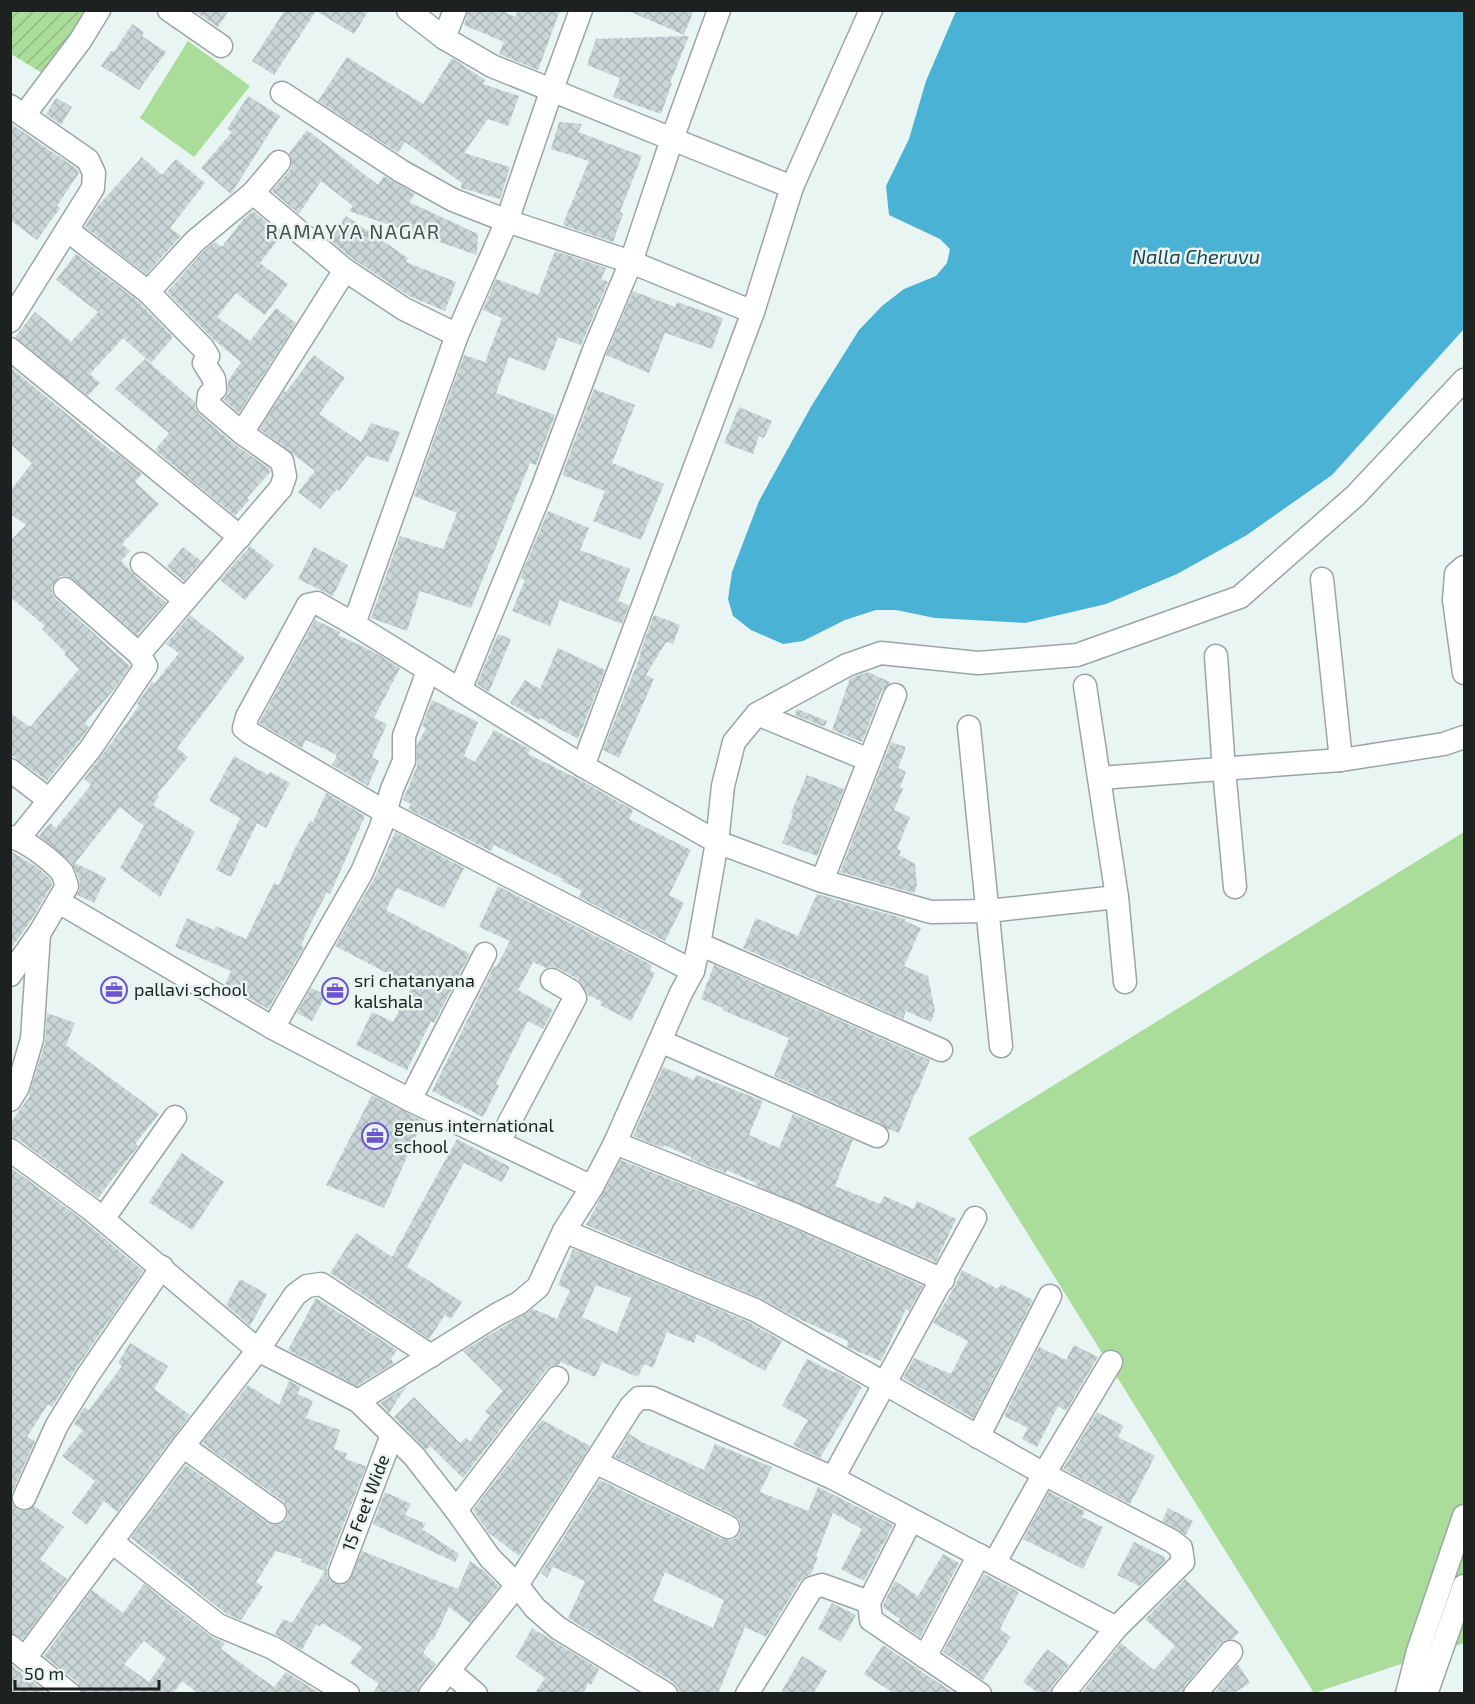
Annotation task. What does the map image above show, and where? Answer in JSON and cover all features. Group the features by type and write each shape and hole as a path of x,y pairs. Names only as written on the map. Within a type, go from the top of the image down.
{"street":[{"path":"12,316 93,188 94,173 88,160 18,110 80,41 99,10"},
{"path":"169,10 221,46"},
{"path":"408,10 444,38 492,66 792,187"},
{"path":"444,38 455,10"},
{"path":"354,624 457,335 507,221 581,10"},
{"path":"460,690 542,489 594,350 632,262 672,139 719,10"},
{"path":"583,766 753,312 792,187 871,10"},
{"path":"282,93 401,171 453,200 507,221 632,262 753,312"},
{"path":"148,292 195,241 253,193 279,162"},
{"path":"253,193 345,270 404,309 457,335"},
{"path":"67,230 148,292 203,348 208,356 204,363 214,379 214,388 209,395 208,404 242,433 282,461 285,476 281,488 139,654"},
{"path":"242,433 345,270"},
{"path":"10,349 240,537"},
{"path":"358,1401 519,1303 538,1287 564,1231 592,1187 615,1143 681,993 693,971 717,842 723,786 734,742 757,714 847,665 881,653 978,663 1077,655 1240,597 1355,495 1464,380"},
{"path":"142,564 185,600"},
{"path":"1464,567 1456,574 1454,600 1464,673"},
{"path":"1322,579 1341,760"},
{"path":"10,975 39,934 67,886 63,873 15,837 91,748 146,666 139,654 65,589"},
{"path":"693,971 385,812 244,728 247,717 308,605 317,603 354,624 583,766 717,842 822,880 931,912 988,911 1117,897"},
{"path":"1216,656 1235,887"},
{"path":"273,1028 362,872 381,827 404,761 404,736 428,671"},
{"path":"1085,686 1117,897 1125,982"},
{"path":"822,880 895,695"},
{"path":"757,714 869,760"},
{"path":"969,727 1001,1046"},
{"path":"1100,778 1341,760 1444,744 1464,737"},
{"path":"10,770 48,799"},
{"path":"59,902 273,1028 410,1100 592,1187"},
{"path":"10,1100 18,1087 32,1039 39,934"},
{"path":"699,944 941,1050"},
{"path":"410,1100 486,954"},
{"path":"499,1142 575,998 571,991 552,980"},
{"path":"660,1041 877,1136"},
{"path":"103,1219 175,1117"},
{"path":"615,1143 795,1215 943,1280"},
{"path":"10,1150 103,1219 258,1350 358,1401 414,1456 490,1558 517,1585 535,1608 558,1628 666,1694"},
{"path":"833,1478 975,1218"},
{"path":"564,1231 755,1310 884,1385 1044,1474 1172,1541 1181,1548 1183,1562 1116,1628 1063,1694"},
{"path":"24,1497 57,1425 88,1375 162,1267"},
{"path":"70,1694 18,1652 112,1542 258,1350 295,1295 307,1286 321,1284 430,1356"},
{"path":"978,1437 1050,1296"},
{"path":"925,1657 1044,1474 1111,1362"},
{"path":"456,1510 557,1378"},
{"path":"430,1694 517,1585 631,1406 639,1398 652,1398 833,1478 1116,1628"},
{"name":"15 Feet Wide","path":"340,1572 392,1435"},
{"path":"183,1446 275,1512"},
{"path":"595,1462 728,1527"},
{"path":"1407,1694 1418,1651 1464,1516"},
{"path":"911,1520 869,1602 871,1620 980,1694"},
{"path":"112,1542 218,1625 273,1648 348,1694"},
{"path":"747,1694 812,1588 822,1585 869,1602"},
{"path":"1426,1694 1464,1586"},
{"path":"1195,1694 1231,1652"},
{"path":"449,1671 476,1694"}],"green space":[{"path":"11,11 90,11 42,73 11,54"},
{"path":"188,41 250,86 194,157 140,118"},
{"path":"1464,832 1464,1643 1314,1693 968,1138"}],"water":[{"name":"Nalla Cheruvu","path":"956,11 1464,11 1464,329 1332,475 1247,535 1177,574 1106,604 1025,623 935,618 896,610 876,610 845,620 803,641 783,644 751,630 733,616 728,599 732,572 759,501 812,405 859,330 882,306 904,289 936,276 947,263 950,249 940,239 889,215 886,186 909,139 926,81"}],"building":[{"path":"193,10 229,10 218,27"},
{"path":"285,10 369,10 354,34 316,11 274,75 252,61"},
{"path":"468,10 501,10 515,17 518,10 560,10 538,70 499,54 504,42 464,25"},
{"path":"626,10 694,10 684,35"},
{"path":"132,24 144,32 142,36 166,52 139,90 101,66 111,51 114,52"},
{"path":"689,36 670,83 672,83 661,114 613,97 620,78 587,65 596,39"},
{"path":"347,57 423,104 452,58 485,80 483,84 519,96 508,126 488,119 464,153 510,167 500,199 461,188 462,183 405,142 398,153 318,101"},
{"path":"248,96 280,116 231,194 201,168 232,132 227,129"},
{"path":"56,98 72,107 61,125 46,114"},
{"path":"559,122 582,124 578,132 642,156 620,212 623,214 613,242 563,224 589,161 551,149"},
{"path":"10,123 77,169 79,173 57,206 60,208 37,240 10,220"},
{"path":"307,130 378,185 384,176 415,194 409,202 478,234 477,255 349,211 353,206 321,181 299,214 272,191 290,170 292,164 289,153"},
{"path":"142,157 162,175 176,159 205,183 170,228 181,236 146,274 85,227 97,207"},
{"path":"253,211 282,235 260,263 288,284 265,315 236,293 217,317 250,341 276,308 296,323 239,413 224,400 228,393 228,381 241,362 213,339 167,292 215,242 222,247 244,218"},
{"path":"346,216 408,258 406,262 456,282 445,311 409,296 353,259 330,240"},
{"path":"555,251 606,268 601,279 608,282 581,345 558,337 545,371 509,357 496,393 555,415 536,465 530,463 471,608 420,591 407,631 371,618 400,536 443,549 457,513 414,496 464,355 485,362 502,318 483,310 496,279 538,295"},
{"path":"76,254 139,302 173,337 151,363 123,338 90,374 100,383 88,396 15,337 35,312 71,342 98,312 56,280"},
{"path":"633,291 675,307 677,302 723,318 712,349 665,333 649,373 606,355"},
{"path":"314,355 345,378 319,414 361,442 371,423 400,432 388,462 367,456 339,491 337,489 320,509 298,492 315,471 260,429 284,391 286,392"},
{"path":"145,359 195,402 195,408 199,414 234,444 270,469 235,516 155,450 169,433 115,389"},
{"path":"10,367 142,474 135,482 159,504 122,544 130,551 121,561 149,589 166,602 137,635 73,579 60,576 52,586 52,593 56,599 130,666 116,687 85,723 89,727 47,781 10,754 10,713 30,727 79,669 42,629 45,626 10,597 10,541 26,525 10,514 10,491 32,463 10,444"},
{"path":"594,389 635,405 612,463 664,484 641,540 593,521 605,491 562,475"},
{"path":"739,407 772,421 764,438 759,436 753,454 724,443"},
{"path":"548,511 589,528 580,550 630,569 618,601 629,605 622,624 560,600 550,626 512,611 525,580 520,578"},
{"path":"250,546 274,565 245,600 220,580"},
{"path":"183,547 201,561 184,581 167,567"},
{"path":"314,547 348,565 333,596 298,579"},
{"path":"190,615 245,658 177,748 188,757 157,794 159,796 153,805 195,832 160,897 120,868 144,826 120,807 75,863 106,878 94,903 77,895 80,882 72,863 39,836 50,823 56,828 91,785 84,779 139,706 137,704 152,682 154,684 179,653 166,644"},
{"path":"654,615 680,625 673,644 666,642 646,675 654,679 619,758 603,750"},
{"path":"315,620 340,632 338,635 374,652 400,668 374,718 387,724 372,757 379,761 368,786 332,765 337,755 306,740 302,748 259,723"},
{"path":"498,634 511,639 489,692 477,684"},
{"path":"558,648 605,670 578,739 510,703 525,680 540,689"},
{"path":"868,672 890,682 882,690 862,742 832,730 850,678"},
{"path":"432,700 478,722 464,756 475,762 494,730 530,749 528,754 633,810 629,819 691,850 669,895 684,903 665,941 579,897 582,891 562,881 563,879 494,845 491,851 408,809 411,804 403,800 417,766 417,745 426,728 422,726"},
{"path":"797,709 827,721 825,727 795,715"},
{"path":"891,742 906,747 898,768 906,772 900,787 903,789 894,810 910,817 897,849 901,851 899,855 915,864 917,886 914,893 840,872"},
{"path":"234,756 268,775 270,772 290,783 266,828 257,823 231,877 216,870 240,818 209,801"},
{"path":"807,775 844,789 817,856 782,843 793,814 791,813"},
{"path":"326,793 365,816 330,894 327,892 307,931 301,946 304,947 268,1009 225,984 231,971 175,947 187,918 214,930 216,926 246,939 274,883 279,885 294,850 310,821 313,822"},
{"path":"395,832 464,868 444,908 397,888 386,910 470,954 434,1023 431,1021 407,1070 356,1045 372,1012 393,1022 412,986 335,946 374,879"},
{"path":"10,851 37,867 51,880 52,885 10,950"},
{"path":"498,886 652,965 650,970 655,973 631,1021 600,1005 602,1002 588,995 578,979 558,968 546,968 533,962 518,990 553,1010 543,1029 528,1021 496,1084 499,1086 483,1117 432,1091 494,966 496,967 510,941 479,927"},
{"path":"817,894 905,919 921,928 904,966 928,976 935,1011 931,1022 906,1011 903,1019 743,948 756,918 798,936"},
{"path":"714,965 930,1060 899,1133 774,1076 789,1038 701,999"},
{"path":"311,988 326,995 312,1021 297,1013"},
{"path":"47,1013 75,1023 66,1045 159,1114 135,1144 138,1146 98,1198 18,1139 10,1137 10,1123 30,1096 45,1043"},
{"path":"663,1067 694,1080 696,1075 763,1101 749,1135 779,1148 793,1114 853,1140 835,1186 880,1204 884,1196 914,1209 917,1201 956,1219 936,1262 755,1185 756,1183 727,1170 726,1173 664,1145 663,1148 633,1136"},
{"path":"372,1095 423,1121 384,1208 326,1185"},
{"path":"457,1139 510,1167 502,1182 464,1163 407,1267 462,1302 451,1319 445,1315 429,1339 330,1273 356,1233 392,1257"},
{"path":"182,1153 224,1182 192,1230 149,1202"},
{"path":"621,1160 790,1227 923,1286 909,1311 906,1309 881,1361 847,1347 848,1341 760,1298 586,1225"},
{"path":"10,1167 84,1221 143,1271 52,1407 48,1404 27,1437 35,1441 12,1492 11,1500 18,1510 26,1511 34,1506 64,1527 40,1559 67,1579 23,1639 10,1633"},
{"path":"573,1249 749,1322 782,1341 765,1371 697,1334 694,1343 667,1332 653,1368 644,1364 638,1377 602,1362 595,1377 561,1362 559,1365 551,1366 463,1478 430,1446 426,1450 394,1417 414,1397 460,1443 466,1438 470,1442 490,1415 485,1412 503,1391 463,1351 533,1309 557,1319 570,1290 558,1285","holes":["596,1285 631,1298 617,1333 582,1317"]},
{"path":"962,1270 998,1289 1001,1284 1033,1300 973,1418 903,1378 914,1358 951,1374 968,1341 933,1323"},
{"path":"240,1279 267,1294 250,1326 226,1305"},
{"path":"316,1298 397,1350 391,1359 394,1363 357,1386 288,1350"},
{"path":"130,1343 168,1366 154,1389 190,1415 117,1512 104,1501 87,1525 72,1513 95,1481 62,1456 83,1430 74,1424 84,1407 89,1410 122,1366 118,1363"},
{"path":"1074,1345 1098,1357 1066,1411 1058,1406 1037,1447 1022,1439 1028,1428 1004,1416 1039,1347 1066,1360"},
{"path":"807,1359 835,1373 835,1371 862,1387 820,1458 793,1445 808,1420 782,1406"},
{"path":"289,1381 301,1387 297,1394 313,1401 306,1418 340,1430 334,1449 347,1453 345,1459 366,1466 327,1567 330,1581 342,1585 349,1582 362,1551 458,1589 470,1561 499,1586 470,1623 449,1607 433,1641 431,1640 423,1653 436,1664 419,1686 417,1694 372,1694 379,1684 350,1663 362,1647 322,1623 320,1627 316,1624 302,1650 275,1634 283,1619 292,1623 325,1571 301,1562 302,1559 276,1551 256,1582 263,1587 241,1620 225,1613 131,1538 186,1465 268,1523 280,1524 286,1520 288,1513 283,1501 202,1443 248,1385 279,1405"},
{"path":"406,1387 389,1413 380,1403"},
{"path":"1097,1412 1124,1426 1118,1437 1155,1456 1130,1504 1063,1469"},
{"path":"542,1420 590,1446 519,1556 489,1533 473,1510"},
{"path":"629,1434 704,1470 715,1444 772,1467 760,1492 808,1511 818,1487 893,1525 864,1581 841,1569 862,1529 833,1513 811,1574 800,1581 766,1637 745,1627 718,1694 679,1694 678,1687 673,1682 568,1618 585,1581 553,1567 547,1578 541,1573 600,1480 722,1539 736,1538 741,1526 739,1519 734,1515 615,1457","holes":["665,1572 724,1600 713,1628 653,1601"]},
{"path":"385,1492 411,1504 405,1515 426,1524 422,1529 459,1554 455,1562 373,1524"},
{"path":"1049,1492 1085,1511 1082,1517 1103,1527 1083,1569 1023,1539"},
{"path":"1168,1508 1193,1521 1186,1535 1162,1521"},
{"path":"1134,1542 1165,1557 1165,1561 1139,1586 1117,1575"},
{"path":"943,1554 959,1563 920,1637 898,1622 900,1619 883,1605 895,1581 918,1596"},
{"path":"984,1574 1019,1592 1000,1629 1011,1637 983,1680 943,1652"},
{"path":"1185,1579 1239,1632 1233,1639 1221,1643 1185,1685 1182,1694 1081,1694 1121,1643 1154,1670 1175,1646 1145,1619"},
{"path":"144,1584 210,1636 225,1643 221,1649 274,1687 286,1672 321,1694 199,1694 182,1681 173,1694 83,1694 78,1683 44,1656 92,1590 123,1613","holes":["144,1641 166,1658 149,1682 124,1664"]},
{"path":"832,1603 856,1615 841,1642 818,1629"},
{"path":"532,1628 599,1669 591,1685 588,1683 583,1694 534,1694 545,1678 516,1657"},
{"path":"883,1645 955,1694 895,1694 864,1674"},
{"path":"1047,1649 1069,1665 1052,1686 1050,1694 1040,1694 1023,1682"},
{"path":"802,1656 827,1671 813,1694 780,1694"},
{"path":"10,1664 48,1694 10,1694"},
{"path":"1238,1664 1250,1683 1232,1694 1213,1694"}],"place":[{"name":"pallavi school","path":"114,990"},
{"name":"sri chatanyana kalshala","path":"335,991"},
{"name":"genus international school","path":"375,1136"}],"district":[{"name":"RAMAYYA NAGAR","path":"353,232"}]}
